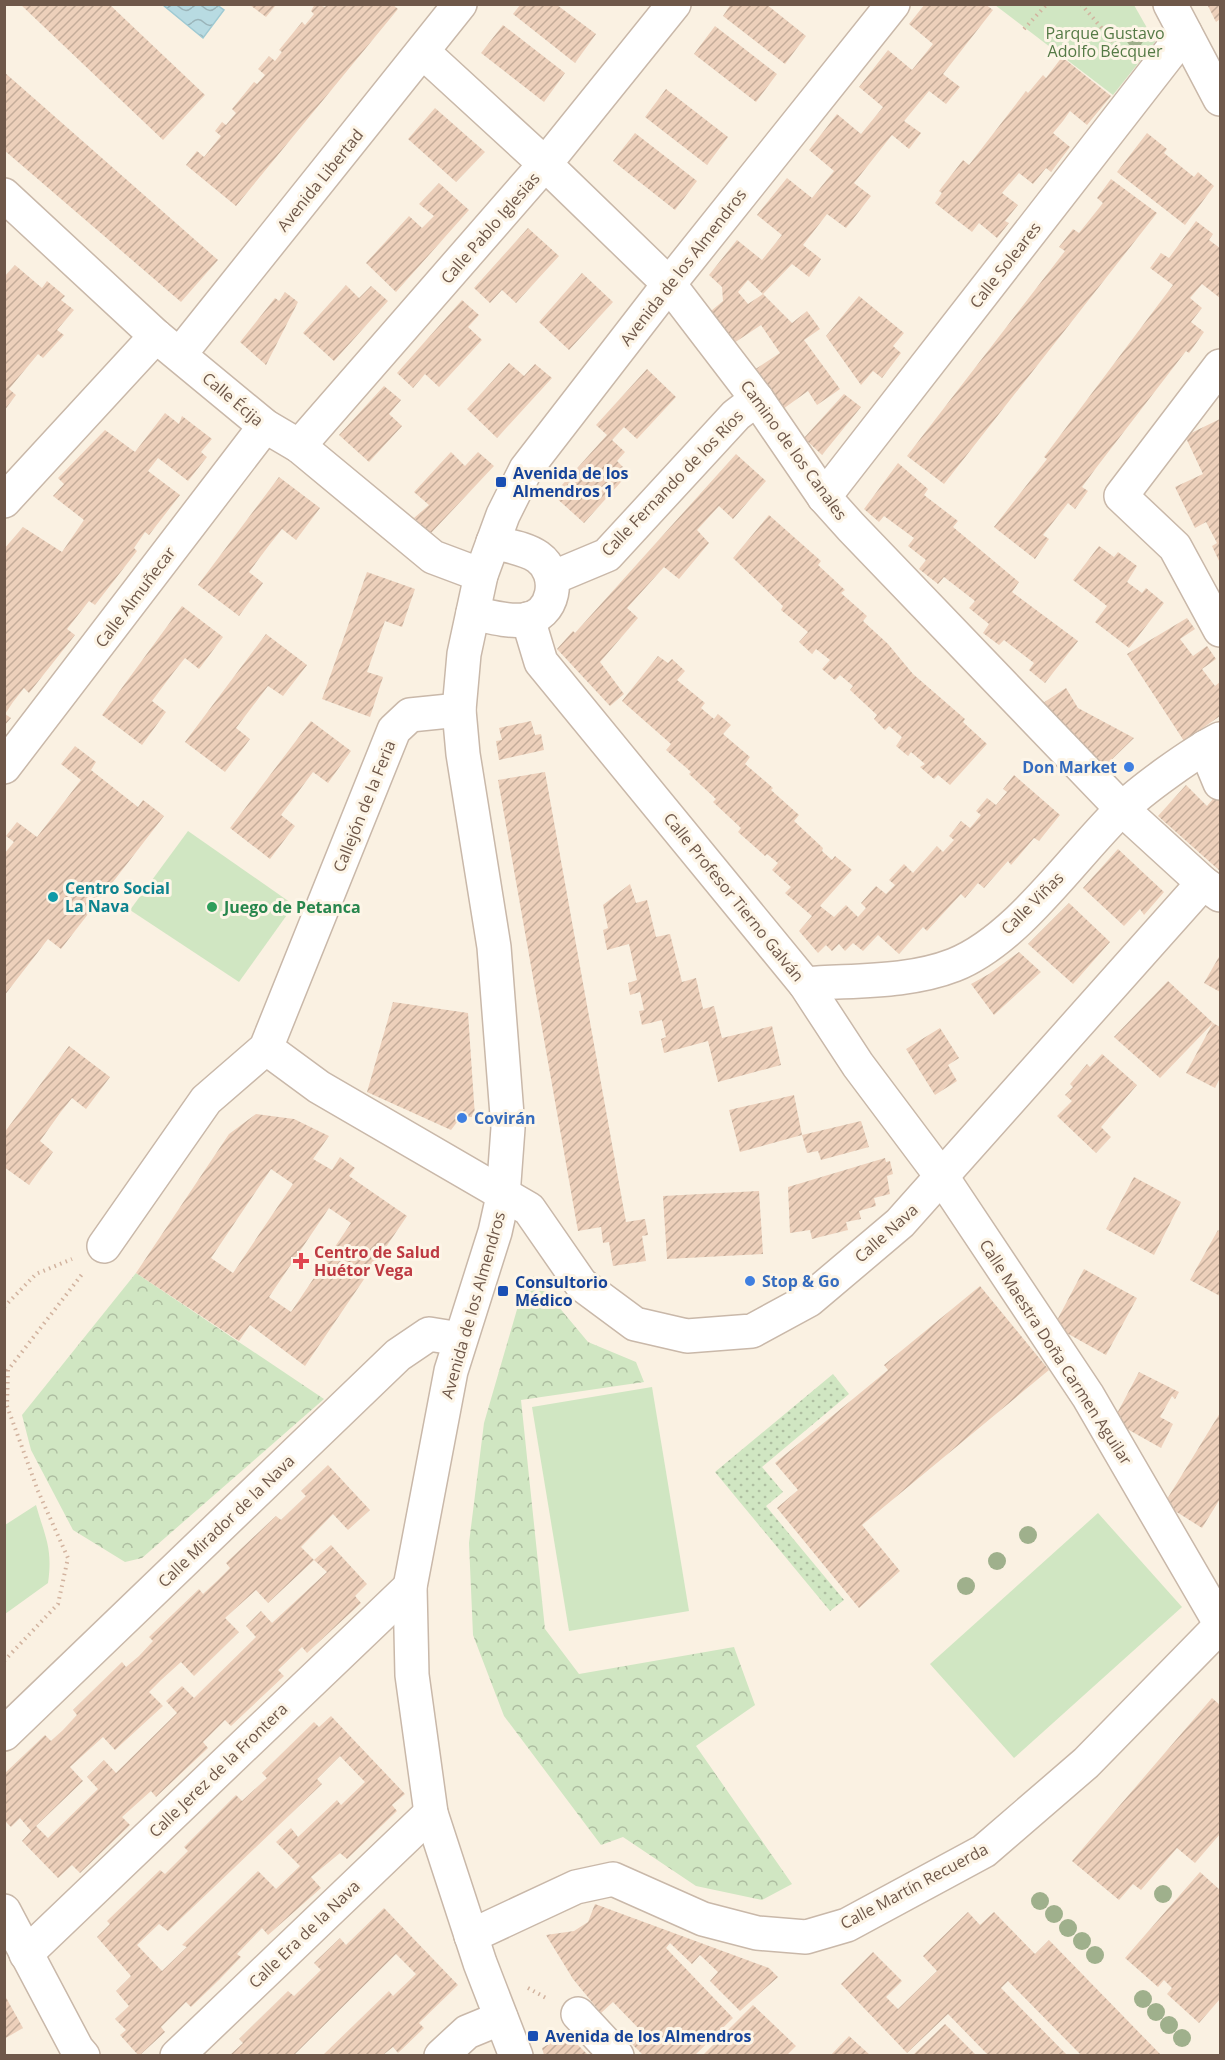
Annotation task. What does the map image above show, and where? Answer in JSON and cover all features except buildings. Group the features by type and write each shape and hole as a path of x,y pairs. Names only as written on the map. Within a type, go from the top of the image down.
{"street":[{"name":"Avenida Libertad","path":"4,501 168,345 423,52 460,4"},
{"name":"Calle Pablo Iglesias","path":"299,446 545,164 674,4"},
{"name":"Avenida de los Almendros","path":"493,543 503,515 526,469 669,284 893,4"},
{"path":"1170,4 1219,92"},
{"name":"Calle Soleares","path":"824,497 1185,33"},
{"name":"Camino de los Canales","path":"423,52 545,164 669,284 757,399 824,497 1122,809 1212,889"},
{"name":"Calle Écija","path":"4,195 168,345 264,426 299,446 433,557 481,575"},
{"path":"1220,630 1175,547 1121,496 1221,366"},
{"name":"Calle Fernando de los Ríos","path":"552,578 607,555 736,415 757,399"},
{"name":"Calle Almuñecar","path":"4,767 264,426"},
{"path":"493,543 536,555 549,569 552,578 550,600 541,612 528,619 514,621 472,613 481,575 493,543"},
{"name":"Avenida de los Almendros","path":"472,613 464,654 459,710 463,754 494,947 508,1128 503,1196 495,1232 451,1371 410,1587 412,1675 431,1813 471,1936 516,2055"},
{"name":"Calle Profesor Tierno Galván","path":"528,619 541,662 806,984 858,1065 942,1177"},
{"name":"Callejón de la Feria","path":"104,1246 206,1100 266,1048 394,729 410,715 459,710"},
{"path":"1213,743 1221,783"},
{"name":"Calle Viñas","path":"806,984 908,977 954,965 975,954 1011,926 1122,809 1213,743"},
{"name":"Calle Nava","path":"503,1196 529,1209 581,1284 634,1324 687,1336 752,1331 809,1300 900,1223 1212,889"},
{"path":"266,1048 319,1087 503,1196"},
{"name":"Calle Maestra Doña Carmen Aguilar","path":"942,1177 1088,1396 1221,1624"},
{"name":"Calle Mirador de la Nava","path":"4,1734 398,1355 420,1326 460,1340"},
{"name":"Calle Jerez de la Frontera","path":"26,1954 410,1587"},
{"name":"Calle Martín Recuerda","path":"471,1936 576,1887 613,1879 703,1919 757,1933 806,1937 848,1925 984,1851 1086,1763 1221,1624"},
{"name":"Calle Era de la Nava","path":"177,2055 431,1813"},
{"path":"4,1911 77,2049 83,2055"},
{"path":"578,2014 616,2055"},
{"path":"441,2055 467,2032 501,2018"}],"path":[{"path":"1024,29 1047,4"},
{"path":"1081,4 1127,58"},
{"path":"4,1307 36,1274 104,1246"},
{"path":"4,1661 58,1604 68,1558 38,1491 7,1406 8,1370 104,1246"}],"green space":[{"name":"Parque Gustavo Adolfo Bécquer","path":"995,5 1134,5 1155,42 1113,95"},
{"name":"Juego de Petanca","path":"188,831 294,905 239,982 130,910"},
{"path":"136,1273 324,1399 142,1558 125,1562 73,1530 31,1450 22,1415"},
{"path":"533,1276 588,1342 636,1362 644,1382 521,1400 545,1629 579,1674 734,1647 755,1705 696,1746 792,1884 762,1900 696,1886 623,1837 601,1845 504,1716 473,1635 469,1543 484,1423 518,1306"},
{"path":"833,1374 849,1394 762,1467 783,1492 766,1506 844,1600 830,1611 715,1472"},
{"path":"652,1387 689,1611 569,1631 532,1407"},
{"path":"36,1505 49,1551 48,1583 5,1614 5,1525"},
{"path":"1098,1513 1182,1607 1014,1758 930,1664"}],"water":[{"path":"163,5 217,5 224,10 203,38"}],"place":[{"name":"Avenida de los Almendros 1","path":"501,482"},
{"name":"Don Market","path":"1129,767"},
{"name":"Centro Social La Nava","path":"53,897"},
{"name":"Juego de Petanca","path":"212,907"},
{"name":"Covirán","path":"462,1118"},
{"name":"Centro de Salud Huétor Vega","path":"301,1261"},
{"name":"Stop & Go","path":"750,1281"},
{"name":"Consultorio Médico","path":"503,1291"},
{"name":"Avenida de los Almendros","path":"533,2036"}]}
